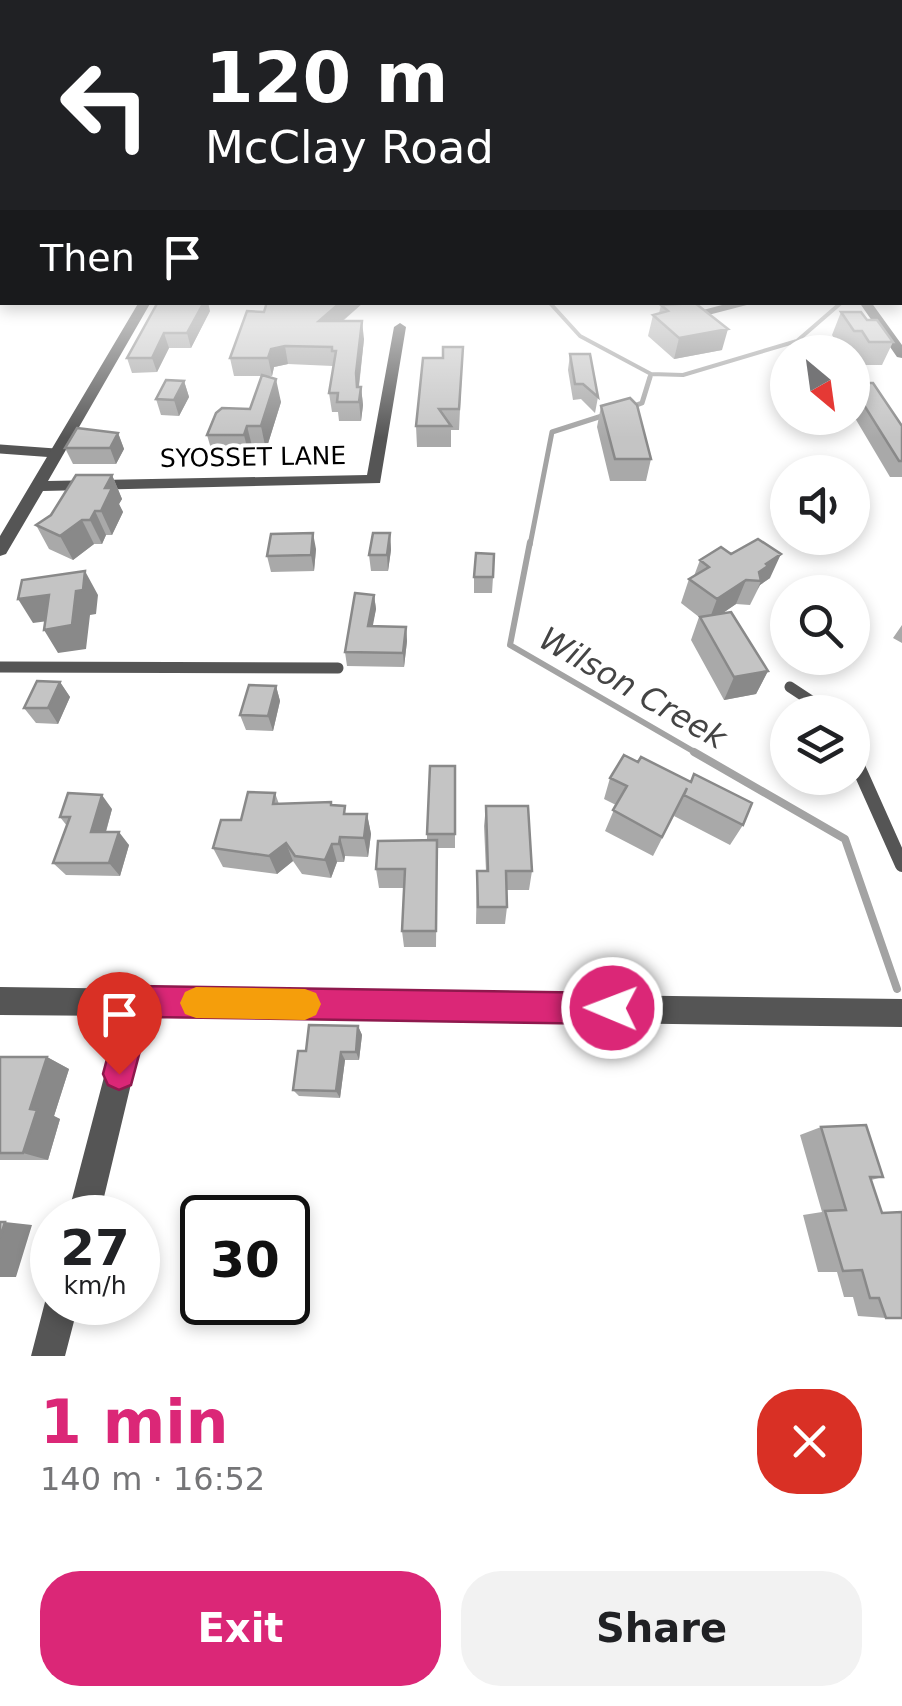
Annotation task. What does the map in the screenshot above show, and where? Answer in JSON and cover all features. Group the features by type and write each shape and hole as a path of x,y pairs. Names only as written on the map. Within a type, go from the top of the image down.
{"street":[{"path":"0,550 139,311"},
{"path":"872,311 902,354"},
{"name":"SYOSSET LANE","path":"36,486 374,480 400,326"},
{"path":"0,1001 902,1012"},
{"path":"89,1195 137,1002"},
{"path":"48,1356 56,1325"}],"lane":[{"path":"686,318 711,311"},
{"path":"0,448 55,453"},
{"path":"0,668 338,668"},
{"path":"790,687 802,695"},
{"path":"870,793 902,865"}],"building":[{"path":"153,311 199,311 187,333 164,333 152,358 127,358"},
{"path":"247,311 330,311 319,321 362,321 356,373 357,387 361,387 359,402 337,402 338,393 329,393 336,351 332,347 285,346 271,349 268,358 230,358"},
{"path":"706,311 728,329 679,338 653,315"},
{"path":"841,312 861,312 867,320 877,320 893,342 870,342 870,335 854,331"},
{"path":"443,347 463,347 459,409 439,409 451,426 416,426 423,358 443,358"},
{"path":"570,354 590,354 598,397 583,384 575,384"},
{"path":"262,375 276,379 261,426 247,426 244,435 207,435 222,408 250,409"},
{"path":"166,380 184,381 174,400 156,399"},
{"path":"870,383 902,426 899,461 870,415"},
{"path":"630,398 637,405 651,459 615,459 601,406"},
{"path":"77,428 118,433 110,448 65,448"},
{"path":"76,475 112,475 105,488 112,488 101,511 95,511 90,520 82,520 60,536 36,525 51,515"},
{"path":"313,533 311,555 267,556 271,534"},
{"path":"373,533 390,533 387,555 369,555"},
{"path":"758,539 770,547 770,555 780,555 759,572 761,581 746,580 717,599 689,579 709,567 700,560 721,547 731,554"},
{"path":"476,553 494,554 493,577 474,577"},
{"path":"85,571 83,590 76,591 72,625 44,630 49,595 18,599 22,580"},
{"path":"355,593 374,595 368,626 406,627 403,653 345,652"},
{"path":"731,612 768,671 734,677 700,617"},
{"path":"37,681 60,682 48,708 24,708"},
{"path":"249,685 276,686 268,716 240,715"},
{"path":"624,755 638,762 641,757 691,782 694,774 752,803 743,825 684,795 687,788 662,837 613,810 627,786 610,778"},
{"path":"430,766 455,766 455,834 427,834"},
{"path":"248,792 275,793 273,804 331,802 345,806 344,814 367,814 364,838 340,837 325,860 295,856 286,843 269,856 213,848 221,820 241,820"},
{"path":"68,793 102,795 91,832 119,832 109,863 53,863 70,817 60,817"},
{"path":"486,806 528,806 532,871 506,871 507,907 478,907 477,871 488,871"},
{"path":"437,840 436,931 402,931 405,869 376,869 378,841"},
{"path":"309,1025 358,1026 356,1052 341,1052 336,1091 293,1090 298,1051 306,1051"},
{"path":"0,1057 47,1057 30,1109 37,1110 23,1153 0,1153"},
{"path":"866,1125 883,1177 870,1177 882,1213 902,1212 902,1318 886,1318 879,1298 870,1298 862,1270 843,1271 825,1211 846,1210 821,1127"}],"waterway":[{"name":"Wilson Creek","path":"557,311 580,336 651,374"},
{"path":"651,374 683,375 797,341 831,311"},
{"name":"Wilson Creek","path":"631,407 642,403 650,377"},
{"name":"Wilson Creek","path":"530,545 552,432 605,415"},
{"name":"Wilson Creek","path":"530,542 510,645 698,754"},
{"name":"Wilson Creek","path":"694,752 845,839 897,989"}],"slow traffic":[{"path":"196,1003 305,1004"}],"route":[{"path":"119,1074 137,1002 612,1008"}]}
